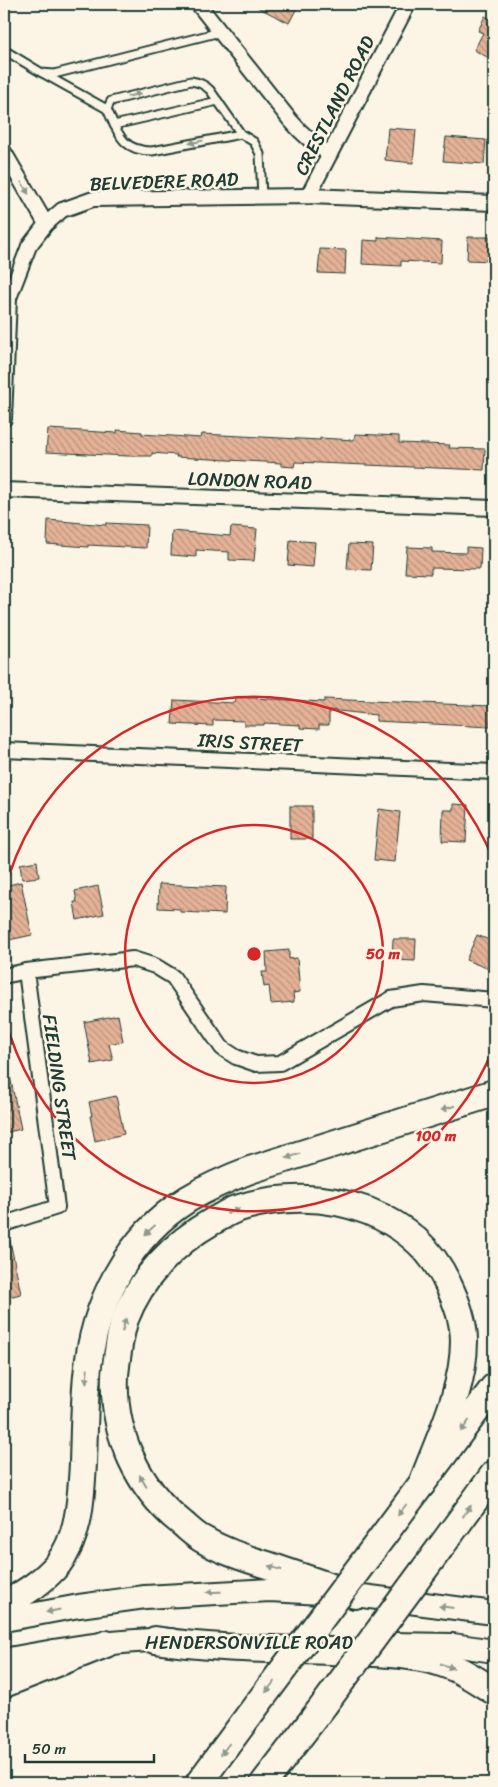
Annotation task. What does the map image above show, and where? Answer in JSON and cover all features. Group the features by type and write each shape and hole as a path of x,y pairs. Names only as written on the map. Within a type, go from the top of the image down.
{"highway":[{"path":"4,1605 35,1587 58,1563 70,1541 79,1516 87,1374 95,1331 104,1299 118,1270 141,1238 161,1219 188,1199 216,1184 250,1170 494,1093"},
{"path":"355,1595 237,1556 202,1539 173,1516 146,1487 129,1456 119,1425 114,1392 116,1356 125,1319 143,1284 169,1252 197,1230 234,1210 270,1201 312,1198 351,1205 385,1218 420,1241 439,1265 458,1304 464,1337 463,1369 448,1417 422,1484"},
{"path":"199,1783 494,1387"},
{"path":"264,1783 324,1705 494,1474"},
{"path":"155,1640 192,1646 373,1653 413,1657 446,1664 494,1691"},
{"path":"4,1684 106,1644"},
{"path":"282,1783 307,1726"}],"main road":[{"path":"4,1620 79,1606 145,1597 270,1590 355,1595 494,1613"},
{"name":"HENDERSONVILLE ROAD","path":"4,1660 106,1644 155,1640 453,1645 494,1651"}],"street":[{"path":"198,4 290,120 305,137 317,147 330,154"},
{"name":"CRESTLAND ROAD","path":"308,196 408,4"},
{"path":"4,152 46,224"},
{"name":"BELVEDERE ROAD","path":"4,419 6,304 29,246 46,224 62,210 93,199 308,196 494,203"},
{"name":"LONDON ROAD","path":"4,490 494,508"},
{"name":"IRIS STREET","path":"4,750 494,772"},
{"path":"4,976 26,971 133,959 155,966 173,978 222,1048 236,1057 256,1064 280,1064 391,999 424,994 494,1000"},
{"name":"FIELDING STREET","path":"4,1224 57,1207 26,971"}],"lane":[{"path":"42,73 54,74 220,32"},
{"path":"4,50 107,109 123,141 140,151 152,151 240,134"},
{"path":"107,109 111,100 191,82 205,85 240,134 254,142 260,154 262,197"},
{"path":"114,125 218,102"}],"building":[{"path":"251,4 299,4 289,23"},
{"path":"494,10 494,48 489,58 474,50 483,33 478,31 485,16 490,19"},
{"path":"388,128 416,130 413,163 385,160"},
{"path":"446,137 486,140 484,164 443,161"},
{"path":"378,237 442,241 441,263 401,261 401,266 362,264 363,240 378,241"},
{"path":"468,237 494,237 494,261 467,260"},
{"path":"320,249 346,250 345,274 318,273"},
{"path":"48,429 117,433 117,430 142,432 142,434 201,438 202,434 320,440 320,438 354,440 355,434 399,436 399,443 450,445 449,448 485,449 484,470 295,462 294,467 281,466 281,463 176,457 177,455 152,453 152,456 128,456 46,452"},
{"path":"48,520 106,525 106,523 147,525 146,548 47,544"},
{"path":"231,527 257,529 254,561 229,560 229,552 196,550 196,557 171,555 172,531 230,536"},
{"path":"290,540 315,542 313,567 288,565"},
{"path":"349,544 373,545 371,570 347,569"},
{"path":"407,547 432,548 432,552 466,553 466,547 481,548 480,569 431,568 431,574 405,573"},
{"path":"236,697 324,702 324,699 491,706 490,727 376,721 376,715 329,710 329,725 319,725 319,729 300,728 300,725 264,723 264,725 244,725 244,721 213,720 213,726 172,724 174,700 235,703"},
{"path":"453,804 468,805 466,842 442,841 443,810 453,810"},
{"path":"290,806 312,806 312,839 290,839"},
{"path":"379,809 400,812 395,862 374,860"},
{"path":"37,861 39,877 22,879 20,864"},
{"path":"21,882 32,935 4,941 4,886"},
{"path":"159,884 226,887 225,914 180,912 180,909 158,908"},
{"path":"98,886 104,914 77,920 74,902 77,902 75,891"},
{"path":"477,935 494,942 494,971 466,960"},
{"path":"393,939 416,939 415,961 392,960"},
{"path":"289,950 289,959 297,958 300,992 293,993 294,1002 271,1004 269,986 264,987 262,972 267,972 266,952"},
{"path":"118,1015 123,1041 109,1044 113,1060 92,1064 84,1022"},
{"path":"4,1076 10,1076 21,1129 4,1133"},
{"path":"116,1096 124,1134 95,1141 89,1102"},
{"path":"4,1241 10,1241 21,1294 4,1298"}]}
